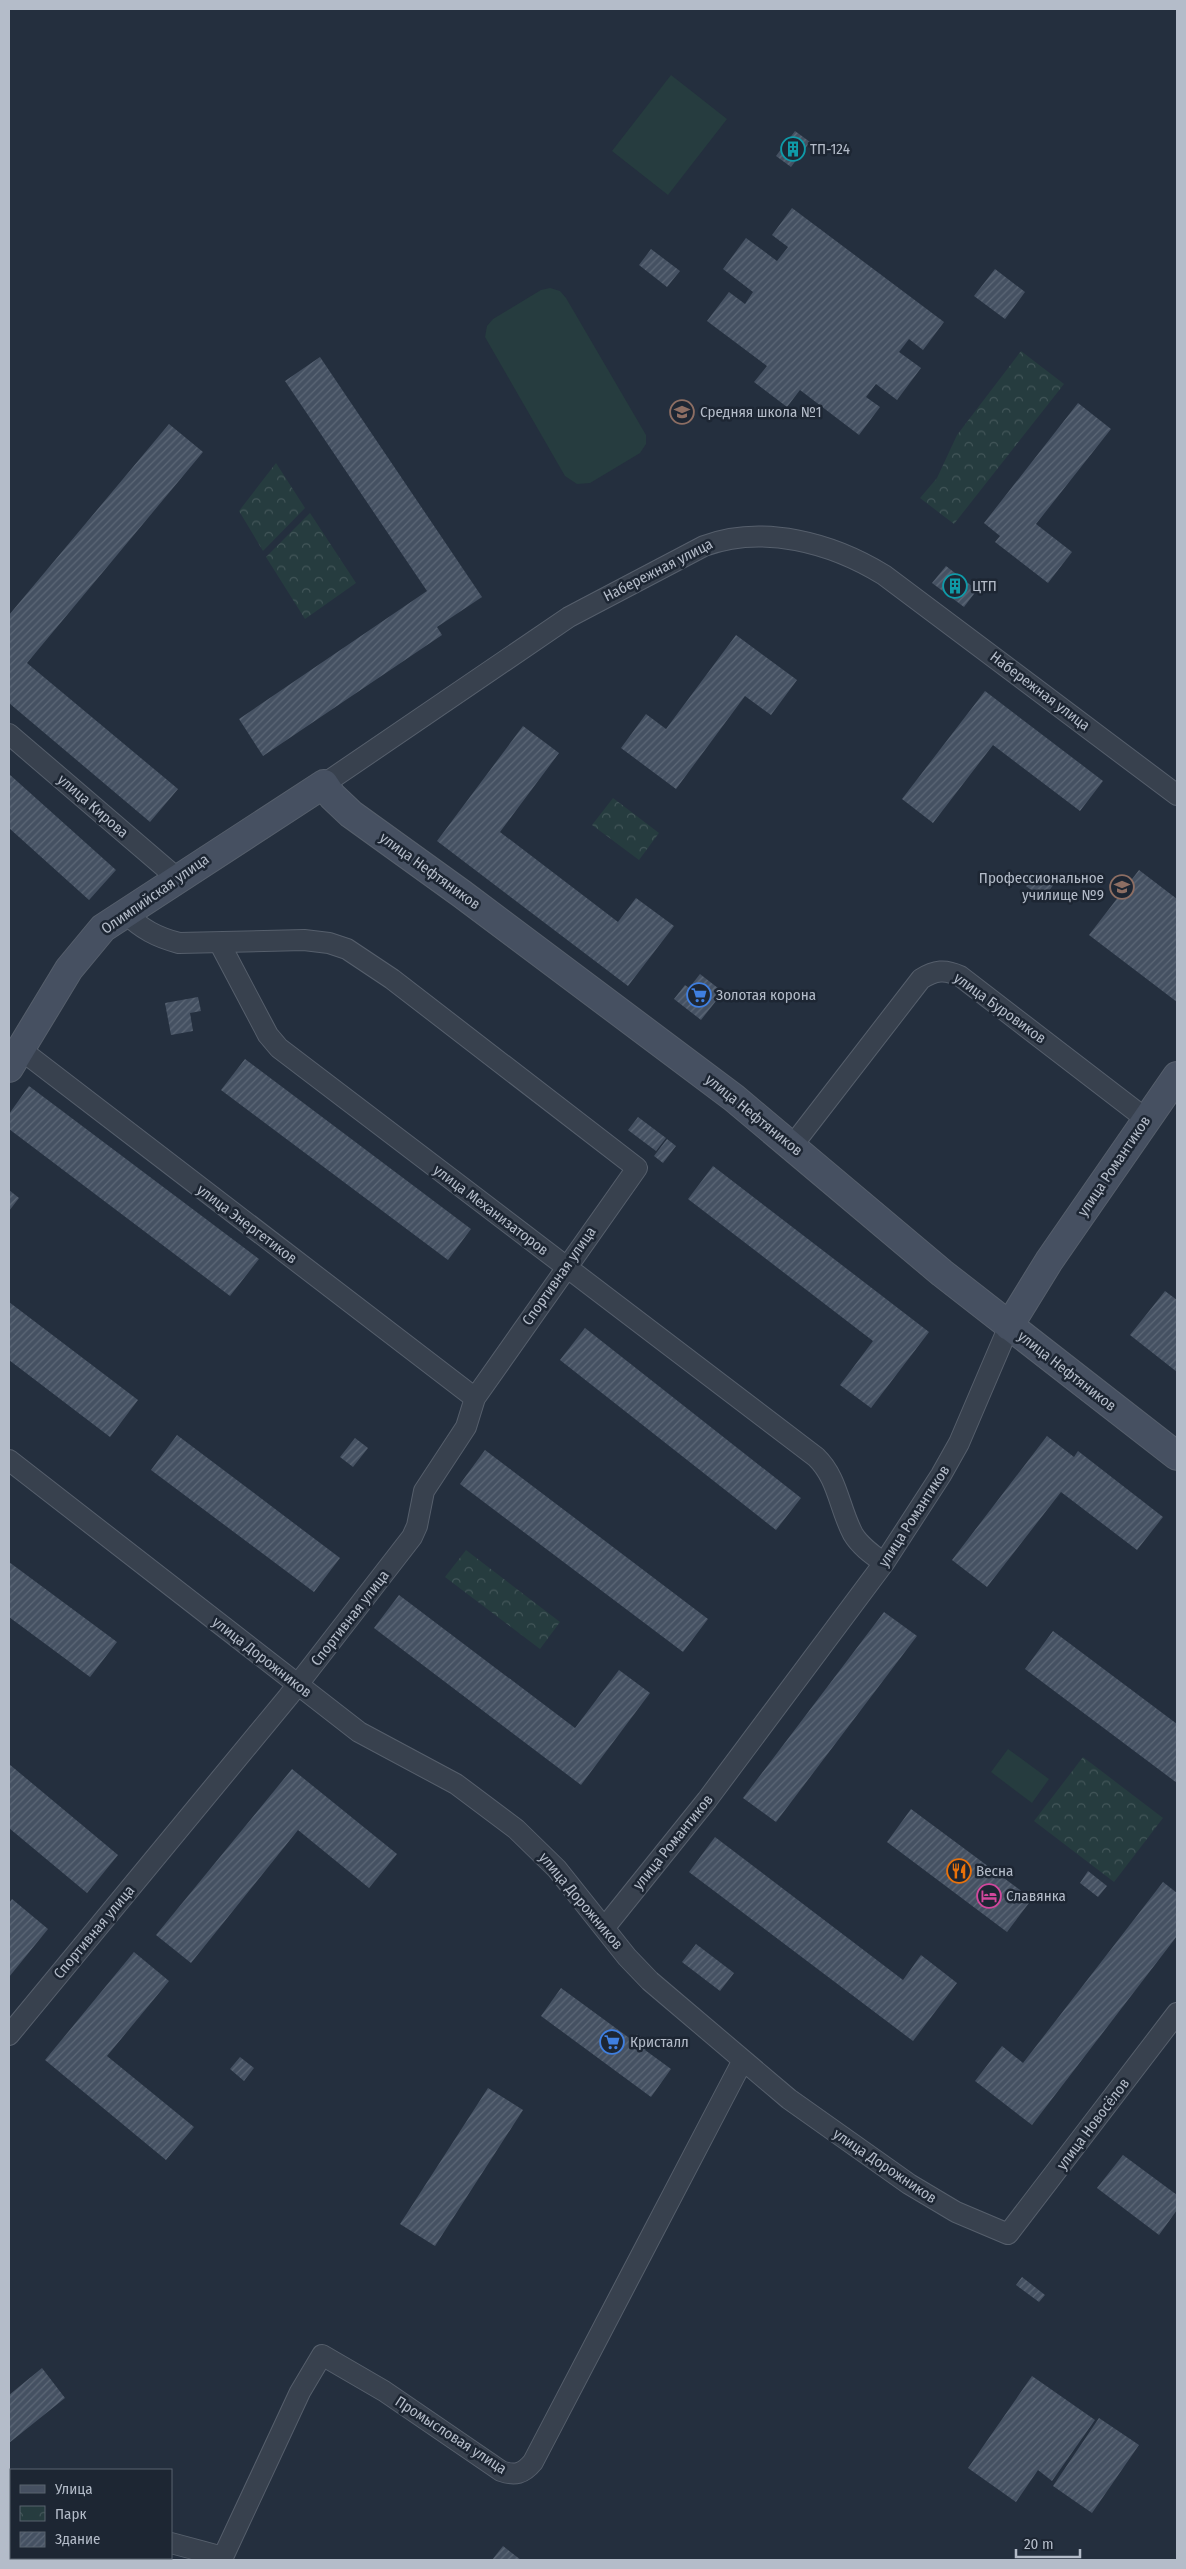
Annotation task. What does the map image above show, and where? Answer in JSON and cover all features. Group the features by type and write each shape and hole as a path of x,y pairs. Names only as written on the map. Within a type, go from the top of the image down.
{"street":[{"name":"Набережная улица","path":"324,784 569,617 704,546 720,540 746,536 780,538 815,544 858,558 884,575 1177,795"},
{"name":"улица Кирова","path":"9,734 177,878"},
{"name":"Олимпийская улица","path":"14,1059 69,968 103,928 324,784"},
{"name":"улица Нефтяников","path":"324,784 332,796 357,818 685,1060 792,1146 942,1274 1177,1456"},
{"path":"125,913 144,931 160,939 179,943 220,944"},
{"name":"Спортивная улица","path":"9,2035 298,1684 412,1537 417,1526 424,1491 466,1427 475,1398 566,1266 637,1168 392,979 347,949 330,943 304,940 220,944"},
{"name":"улица Механизаторов","path":"220,944 268,1035 279,1048 816,1457 831,1476 853,1534 864,1547 884,1563"},
{"name":"улица Буровиков","path":"792,1146 921,979 931,973 941,971 960,976 1146,1119"},
{"name":"улица Энергетиков","path":"14,1059 475,1398"},
{"name":"улица Романтиков","path":"605,1927 707,1800 884,1563 959,1443 1009,1326 1049,1261 1177,1076"},
{"name":"улица Дорожников","path":"9,1460 359,1732 456,1784 516,1829 558,1869 627,1957 650,1981 742,2062 789,2099 909,2184 956,2212 1008,2234"},
{"name":"улица Новосёлов","path":"1008,2234 1177,2013"},
{"name":"Промысловая улица","path":"172,2544 223,2558 300,2392 322,2355 384,2391 501,2471 513,2475 527,2470 538,2454 742,2062"}],"green space":[{"path":"671,75 727,119 668,195 612,151"},
{"path":"550,288 560,291 566,298 646,435 646,444 640,453 590,483 577,484 565,476 485,337 487,326 493,319 541,290"},
{"path":"1021,351 1064,384 954,524 920,498 937,478 957,435"},
{"path":"276,463 305,508 263,551 239,511"},
{"path":"310,513 356,583 305,619 266,557"},
{"path":"613,798 659,833 639,860 592,825"},
{"path":"466,1550 560,1622 540,1649 445,1577"},
{"path":"1008,1749 1049,1779 1032,1803 991,1772"},
{"path":"1083,1757 1163,1818 1114,1882 1034,1821"}],"building":[{"name":"ТП-124","path":"795,131 810,142 791,167 776,156"},
{"path":"792,208 944,322 923,350 909,339 899,352 921,368 897,400 876,384 866,397 880,407 859,435 800,390 787,407 754,382 767,366 707,321 729,292 745,304 753,292 723,269 746,238 777,261 788,247 772,235"},
{"path":"651,249 680,271 667,287 639,265"},
{"path":"995,269 1025,292 1005,319 974,296"},
{"path":"320,357 482,597 437,627 442,635 263,756 239,719 427,591 285,381"},
{"path":"1078,403 1111,429 1036,524 1072,552 1048,583 995,542 1000,536 984,523"},
{"path":"169,424 203,452 27,663 178,789 150,822 9,703 9,615"},
{"name":"ЦТП","path":"946,566 977,590 964,607 932,583"},
{"path":"736,635 797,680 771,715 745,696 676,789 621,748 646,714 666,729"},
{"path":"985,691 1103,781 1080,811 993,745 933,823 902,799"},
{"path":"523,726 559,753 500,832 618,922 636,898 674,926 628,986 437,841"},
{"path":"9,774 116,870 89,900 9,828"},
{"path":"1139,870 1177,899 1177,1002 1089,935"},
{"path":"1037,872 1054,884 1043,899 1026,886"},
{"name":"Золотая корона","path":"700,974 723,992 701,1020 674,999 685,985 689,988"},
{"path":"198,997 201,1011 190,1013 193,1031 171,1035 165,1003"},
{"path":"245,1059 471,1229 448,1260 221,1090"},
{"path":"29,1086 259,1259 230,1296 9,1129 9,1114"},
{"path":"638,1117 666,1138 656,1151 628,1130"},
{"path":"667,1139 676,1146 663,1163 654,1156"},
{"path":"713,1166 929,1332 871,1408 840,1385 873,1341 688,1199"},
{"path":"9,1190 19,1198 9,1211"},
{"path":"1165,1291 1177,1300 1177,1372 1130,1335"},
{"path":"9,1302 138,1400 110,1437 9,1360"},
{"path":"585,1328 801,1498 776,1530 560,1360"},
{"path":"177,1435 340,1558 314,1592 151,1470"},
{"path":"1047,1436 1074,1457 1078,1451 1163,1517 1137,1550 1061,1492 987,1587 952,1560"},
{"path":"355,1438 368,1448 353,1467 340,1457"},
{"path":"485,1450 708,1619 683,1652 460,1484"},
{"path":"9,1562 117,1642 90,1677 9,1617"},
{"path":"399,1595 575,1728 619,1670 650,1693 581,1785 374,1628"},
{"path":"884,1612 917,1636 776,1822 743,1798"},
{"path":"1053,1631 1177,1724 1177,1783 1025,1669"},
{"path":"9,1764 118,1855 87,1893 9,1828"},
{"path":"292,1769 397,1854 369,1888 298,1830 191,1963 156,1935"},
{"name":"Весна","path":"911,1809 1032,1899 1007,1932 887,1842"},
{"path":"715,1837 903,1980 921,1955 957,1983 913,2041 689,1872"},
{"path":"1088,1871 1107,1886 1098,1897 1080,1883"},
{"path":"1163,1882 1177,1893 1177,1936 1032,2125 975,2081 1002,2046 1023,2063"},
{"path":"12,1899 48,1929 9,1977 9,1903"},
{"path":"696,1944 734,1973 720,1991 682,1962"},
{"path":"134,1952 169,1981 107,2056 194,2127 166,2160 45,2060"},
{"name":"Кристалл","path":"561,1988 632,2040 637,2034 649,2043 645,2050 671,2069 651,2097 541,2016"},
{"path":"240,2057 254,2068 244,2081 230,2069"},
{"path":"488,2088 523,2110 435,2246 400,2224"},
{"path":"1123,2155 1177,2195 1177,2210 1159,2235 1097,2188"},
{"path":"1022,2277 1045,2295 1039,2302 1016,2285"},
{"path":"42,2368 65,2398 9,2443 9,2395"},
{"path":"1032,2376 1095,2420 1052,2481 1038,2470 1016,2502 968,2468"},
{"path":"1099,2418 1139,2445 1092,2513 1053,2486"},
{"path":"503,2546 521,2560 492,2560"}],"place":[{"name":"ТП-124","path":"793,149"},
{"name":"Средняя школа №1","path":"682,412"},
{"name":"ЦТП","path":"955,586"},
{"name":"Профессиональное училище №9","path":"1122,887"},
{"name":"Золотая корона","path":"699,995"},
{"name":"Весна","path":"959,1871"},
{"name":"Славянка","path":"989,1896"},
{"name":"Кристалл","path":"612,2042"}]}
